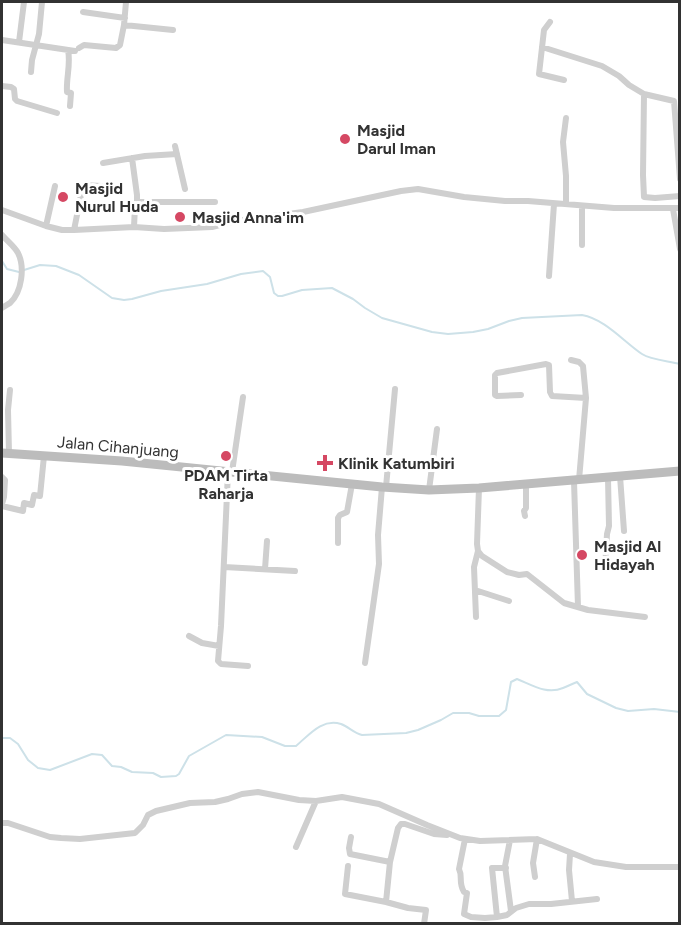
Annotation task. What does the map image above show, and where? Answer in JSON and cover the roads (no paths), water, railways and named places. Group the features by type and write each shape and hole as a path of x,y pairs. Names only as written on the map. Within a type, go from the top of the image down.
{"main road":[{"name":"Jalan Cihanjuang","path":"5,453 122,461 429,490 680,471"}],"street":[{"path":"19,42 24,2"},
{"path":"31,72 39,34 42,2"},
{"path":"2,40 74,50 84,45 116,48 120,45 126,2"},
{"path":"83,12 173,30"},
{"path":"550,22 544,30 540,74 564,80"},
{"path":"542,47 602,66 644,94 674,101 680,179"},
{"path":"70,106 72,97 67,86 69,65 74,50"},
{"path":"2,86 14,89 17,101 57,113"},
{"path":"644,94 644,197 680,196"},
{"path":"566,118 563,142 567,204"},
{"path":"175,146 185,189"},
{"path":"103,163 145,156 177,154"},
{"path":"132,158 137,202 134,227"},
{"path":"74,230 83,185 101,186"},
{"path":"46,226 55,186"},
{"path":"2,210 62,230 212,227 418,189 464,197 554,204 630,209 676,208 680,249"},
{"path":"137,202 215,202"},
{"path":"549,276 554,204"},
{"path":"582,206 582,245"},
{"path":"2,235 19,255 22,272 15,295 10,303 2,308"},
{"path":"571,360 583,366 586,398 577,480 578,607"},
{"path":"520,395 495,395 496,373 546,364 549,365 552,396 586,398"},
{"path":"365,663 379,564 378,535 395,389"},
{"path":"5,453 10,390"},
{"path":"243,397 230,472 219,663 248,666"},
{"path":"429,490 437,429"},
{"path":"2,477 5,480 2,505 22,511 24,503 32,505 34,495 40,496 44,456"},
{"path":"620,477 624,531"},
{"path":"605,568 609,526 608,478"},
{"path":"339,543 338,518 347,512 352,484"},
{"path":"525,516 526,484"},
{"path":"476,617 474,567 478,551 478,488"},
{"path":"265,569 267,541"},
{"path":"478,551 507,572 527,574 564,603 620,615 645,617"},
{"path":"224,567 295,571"},
{"path":"475,590 509,601"},
{"path":"189,636 200,642 219,646"},
{"path":"2,823 50,837 80,839 135,833 140,830 148,815 190,803 228,799 258,792 316,801 342,796 379,804 450,835 465,839 480,841 537,839 594,862 626,867 680,867"},
{"path":"296,847 316,801"},
{"path":"386,902 390,862 401,824 434,834 450,835"},
{"path":"351,837 350,854 390,862"},
{"path":"465,839 459,869 461,872 460,887 467,892 464,914 471,917 497,917 507,915 516,908 529,904 597,899"},
{"path":"535,877 533,863 537,839"},
{"path":"510,840 506,867 511,911"},
{"path":"570,854 572,901"},
{"path":"348,866 345,894 426,910 424,924"},
{"path":"497,917 492,868 506,867"}],"waterway":[{"path":"2,261 7,269 19,272"},
{"path":"24,270 40,265 56,266 79,275 112,298 124,300 263,271 270,277 274,293 278,296 302,290 332,288 382,318 432,332 448,334 488,329 522,318 582,315 599,321 646,356 680,364"},
{"path":"2,738 10,738 18,744 28,760 38,768 50,770 92,754 102,755 112,766 132,772 153,773 161,777 176,776 189,756 226,735 262,737 285,746 296,746 316,729 328,723 341,724 362,735 406,733 418,730 453,713 499,716 506,710 511,682 517,679 551,690 577,682 587,694 616,708 628,711 654,709 680,712"}],"place":[{"name":"Masjid Darul Iman","path":"345,139"},
{"name":"Masjid Nurul Huda","path":"63,197"},
{"name":"Masjid Anna'im","path":"180,217"},
{"name":"PDAM Tirta Raharja","path":"226,456"},
{"name":"Klinik Katumbiri","path":"325,463"},
{"name":"Masjid Al Hidayah","path":"582,555"}]}
